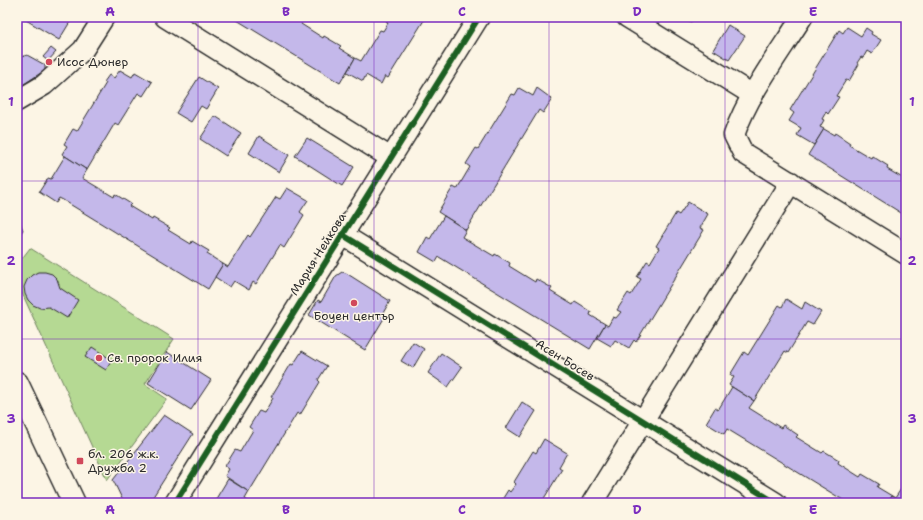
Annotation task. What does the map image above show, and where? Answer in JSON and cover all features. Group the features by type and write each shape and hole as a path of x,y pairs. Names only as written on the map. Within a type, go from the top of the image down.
{"main road":[{"path":"17,383 74,503"}],"street":[{"path":"17,101 44,85 83,50 104,17"},
{"path":"165,17 391,158"},
{"name":"Мария Нейкова","path":"175,503 479,17"},
{"path":"627,17 753,95"},
{"path":"802,17 753,95 741,116 734,136 743,153 906,254"},
{"path":"592,503 791,182"},
{"name":"Асен Босев","path":"343,235 776,503"}],"green space":[{"path":"30,248 174,339 145,384 167,399 107,480 17,282 17,265"}],"building":[{"path":"27,17 73,17 59,40 26,20"},
{"path":"232,17 294,17 302,22 301,24 323,38 324,36 341,46 339,48 355,58 340,83"},
{"path":"388,17 426,17 388,78 385,76 381,84 366,75 363,81 347,72 355,58 361,61 380,30 383,31 388,23 386,21"},
{"path":"683,17 695,17 691,22"},
{"path":"728,25 745,36 729,60 713,50"},
{"path":"847,27 861,36 866,28 872,32 871,34 881,40 872,54 867,51 863,58 861,57 857,63 859,64 849,81 846,80 836,96 839,97 828,114 826,112 822,119 824,120 820,127 824,129 814,145 797,135 801,128 789,121 794,113 790,110 839,30 843,33"},
{"path":"51,48 56,52 48,61 43,57"},
{"path":"27,55 45,65 45,70 17,89 17,59 20,60 22,57"},
{"path":"120,70 132,77 135,72 152,82 143,96 138,93 118,125 115,123 87,170 62,154 67,146 64,144 73,129 77,131 106,83 104,82 109,75 114,78"},
{"path":"199,77 218,89 206,109 201,106 191,122 176,113"},
{"path":"519,88 533,96 537,88 552,99 543,113 539,110 466,230 438,212 453,187 457,189 470,167 466,164 476,148 478,149 512,94 515,95"},
{"path":"215,116 241,133 226,156 200,139"},
{"path":"824,129 834,135 835,133 850,143 849,145 871,158 872,156 888,166 887,169 906,180 906,216 808,155"},
{"path":"259,136 289,155 279,172 249,153"},
{"path":"307,138 354,167 342,186 295,156"},
{"path":"65,156 87,170 82,178 114,197 115,194 131,204 129,206 152,220 153,218 170,228 168,230 191,244 192,241 209,251 207,254 223,264 208,289 63,200 59,198 56,203 39,192 48,178 51,179"},
{"path":"287,188 308,200 300,212 304,215 284,248 280,245 256,284 253,282 249,290 234,281 230,287 215,277 223,264 228,267 248,235 250,237 276,197 280,199"},
{"path":"688,202 708,214 700,228 704,230 636,342 634,340 629,348 615,340 611,346 597,338 605,324 608,326 613,317 616,318 621,312 617,310 628,293 631,295 641,279 637,277 647,261 650,263 659,248 656,246 676,213 679,215"},
{"path":"17,215 23,230 17,238"},
{"path":"444,216 466,230 462,237 494,256 495,254 510,263 509,266 535,282 536,279 552,288 550,291 573,305 575,302 591,312 590,315 605,324 590,349 439,257 436,262 419,252 427,237 430,239"},
{"path":"38,272 52,274 57,279 60,288 78,300 67,318 49,307 40,308 33,305 28,300 24,287 27,280"},
{"path":"342,272 346,273 390,301 383,313 386,315 365,350 309,315 318,300 321,302 336,276"},
{"path":"786,299 802,309 805,302 821,312 813,325 807,322 788,353 785,351 754,401 729,385 734,377 730,375 744,352 748,355 779,305 782,307"},
{"path":"413,342 424,349 413,368 401,361"},
{"name":"Св. пророк Илия","path":"92,347 112,360 106,370 85,357"},
{"path":"302,351 327,366 318,380 320,382 300,415 297,413 249,492 225,476 229,469 225,466 235,450 240,452 253,430 249,427 259,411 264,413 273,398 271,397 291,364 293,365"},
{"path":"167,352 211,380 191,410 148,383"},
{"path":"441,353 462,367 448,387 428,373"},
{"path":"732,387 754,401 749,408 781,428 783,425 798,435 796,437 822,453 824,451 839,460 838,463 860,477 862,474 879,484 877,487 892,496 888,503 848,503 727,429 724,434 706,423 715,408 718,410"},
{"path":"522,402 536,411 520,437 506,428"},
{"path":"164,415 193,434 149,503 124,503 113,480"},
{"path":"544,439 567,453 559,467 562,469 543,500 542,499 539,503 500,503 508,490 510,492 516,484 514,482 533,451 536,453"},
{"path":"228,479 249,492 245,499 251,503 209,503 211,500 214,502"},
{"path":"906,487 906,503 888,503 892,496 895,498 901,489 904,491"}],"cycle path":[{"path":"175,503 479,17"},
{"path":"343,235 776,503"}],"place":[{"name":"Исос Дюнер","path":"49,62"},
{"name":"Боуен център","path":"354,303"},
{"name":"Св. пророк Илия","path":"99,358"},
{"name":"бл. 206 ж.к. Дружба 2","path":"80,461"}]}
